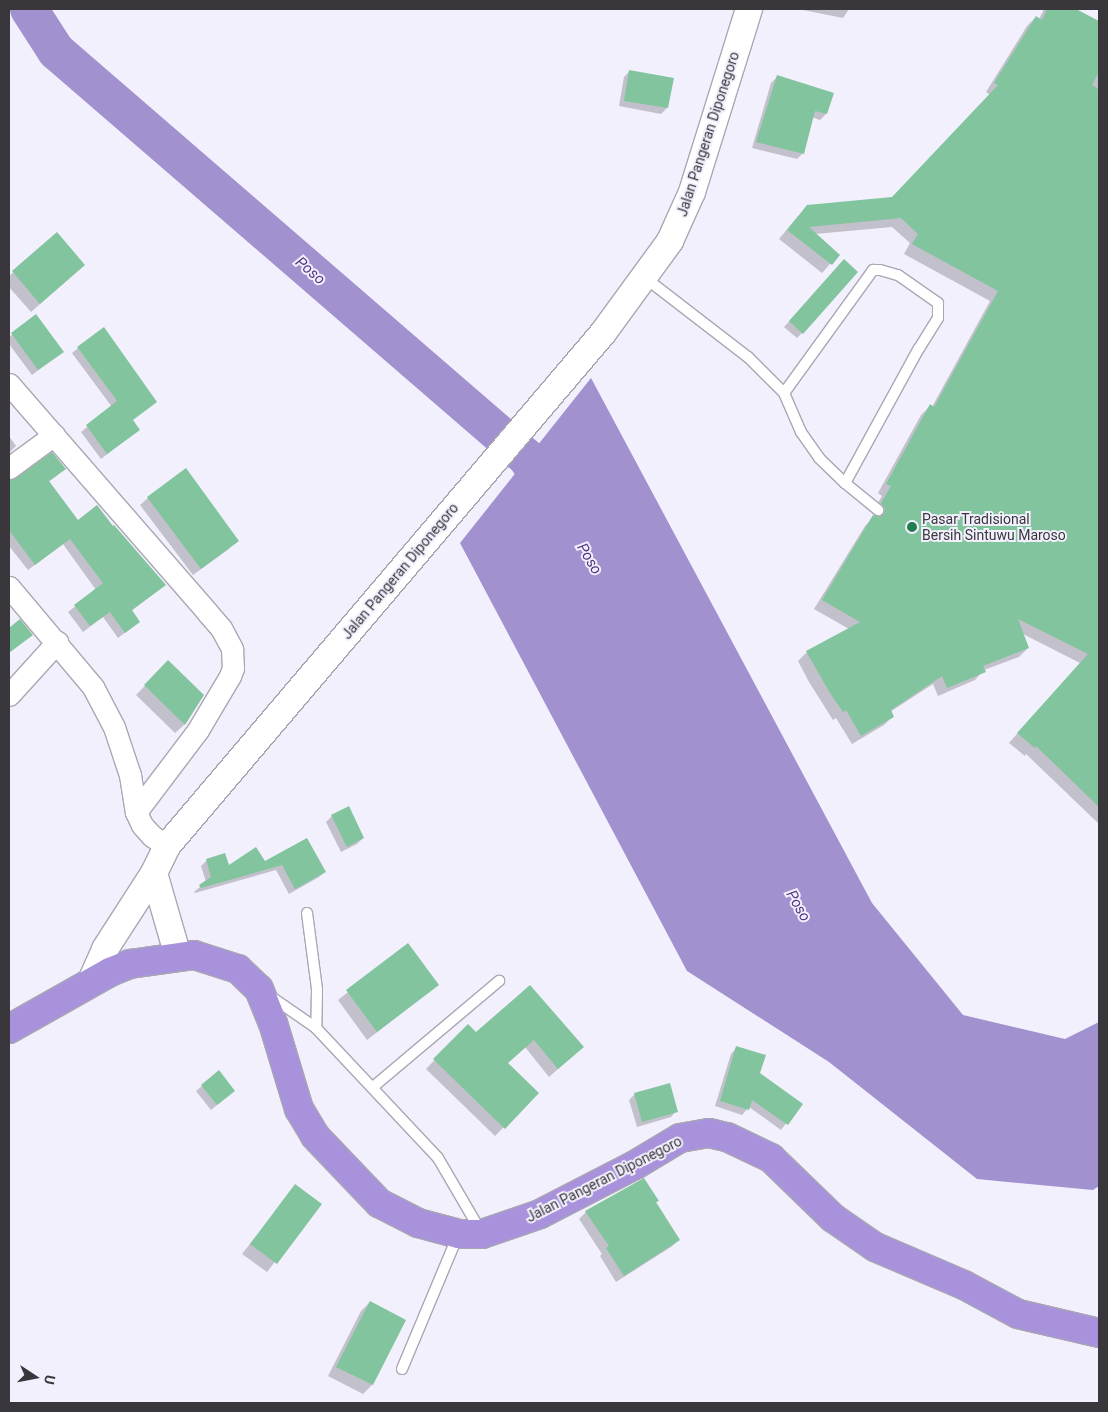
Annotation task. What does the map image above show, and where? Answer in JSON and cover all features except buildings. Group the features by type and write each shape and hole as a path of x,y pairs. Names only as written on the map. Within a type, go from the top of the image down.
{"highway":[{"path":"9,1029 91,981 130,964 194,955 238,969 259,989 273,1023 299,1109 316,1136 379,1203 418,1223 470,1234"},
{"name":"Jalan Pangeran Diponegoro","path":"470,1234 540,1214 635,1165 680,1138 709,1133 727,1137 771,1158 833,1218 875,1247 964,1284 1018,1314 1099,1333"}],"street":[{"name":"Jalan Pangeran Diponegoro","path":"91,981 105,950 154,873 167,846 603,333 670,241 683,215 749,9"},
{"path":"9,384 208,612 221,628 232,649 233,668 230,676 198,730 136,812"},
{"path":"9,468 54,435"},
{"path":"9,587 58,642 93,687 114,727 130,774 136,812 142,825 152,836 167,846"},
{"path":"9,695 58,642"},
{"path":"154,873 178,956"}],"lane":[{"path":"784,393 874,270 898,275 938,303 938,318 914,357 845,483"},
{"path":"644,277 748,357 784,393 794,417 819,458 845,483 878,510"},
{"path":"306,913 317,989 316,1028"},
{"path":"373,1087 499,981"},
{"path":"259,989 316,1028 438,1158 470,1234 402,1369"}],"water":[{"path":"591,378 872,903 963,1015 1065,1039 1099,1022 1099,1186 1093,1190 977,1179 829,1062 687,971 460,543"}],"waterway":[{"name":"Poso","path":"29,9 56,51 527,458 554,503"}],"place":[{"name":"Pasar Tradisional Bersih Sintuwu Maroso","path":"912,527"}]}
